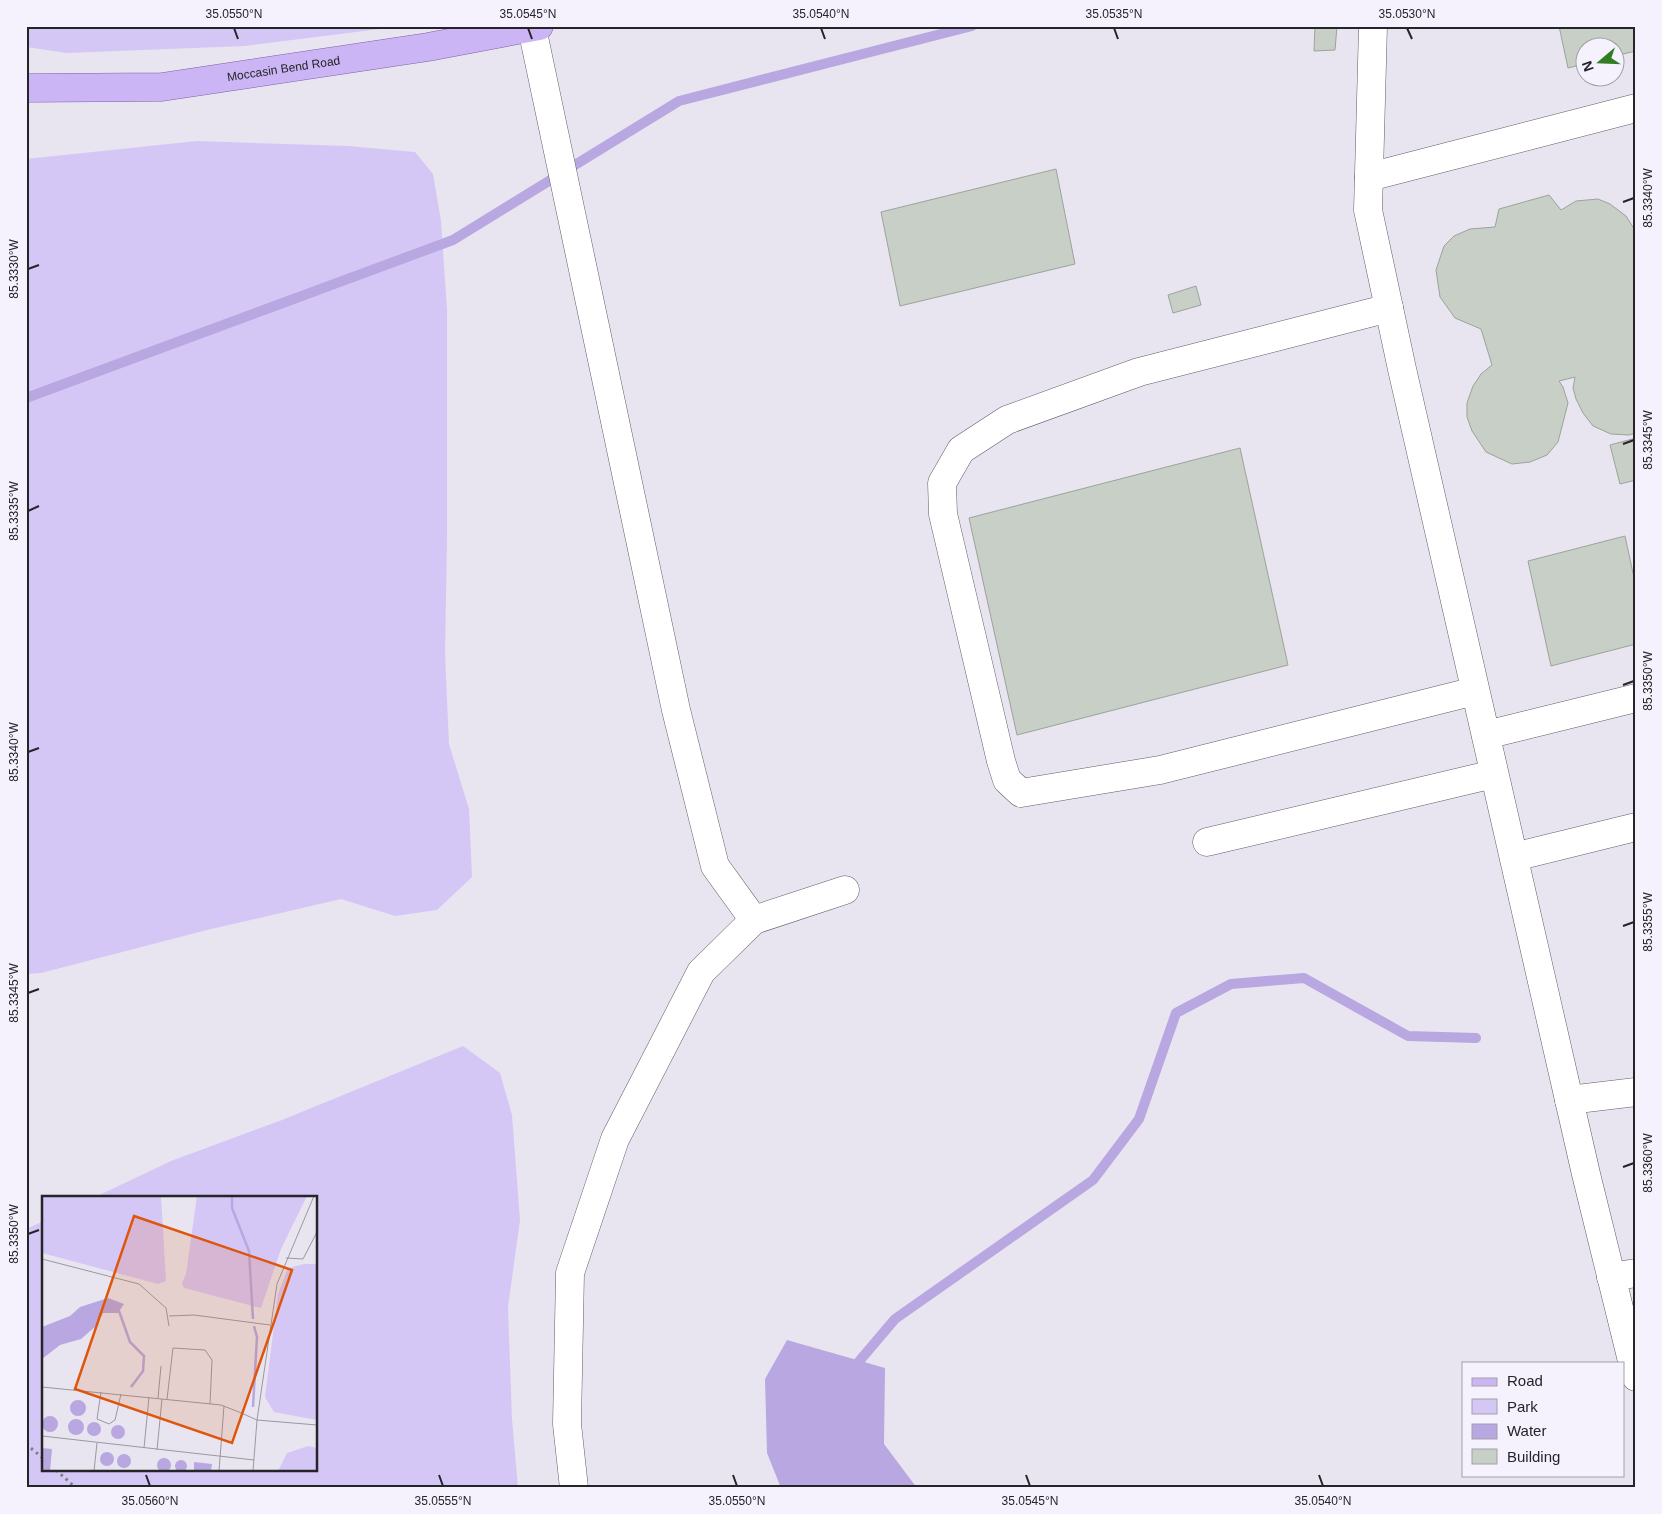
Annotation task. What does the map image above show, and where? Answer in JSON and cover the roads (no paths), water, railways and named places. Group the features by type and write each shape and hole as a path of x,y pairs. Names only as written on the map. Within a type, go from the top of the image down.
{"main road":[{"name":"Moccasin Bend Road","path":"26,88 162,87 428,47 536,27"}],"lane":[{"path":"1373,26 1368,210 1475,691 1569,1100 1624,1275 1636,1377"},
{"path":"536,27 676,710 716,866 754,920"},
{"path":"1369,177 1636,108"},
{"path":"1389,308 1139,372 1008,420 961,450 942,483 943,514 1007,780 1021,793 1160,770 1475,691"},
{"path":"1486,735 1636,698"},
{"path":"1207,842 1494,774"},
{"path":"1514,857 1636,827"},
{"path":"574,1488 567,1424 570,1273 615,1139 701,972 754,920 845,890"},
{"path":"1569,1100 1636,1092"}],"water":[{"path":"787,1340 885,1368 884,1444 917,1488 781,1488 767,1453 765,1379"}],"waterway":[{"path":"26,398 453,240 679,101 972,26"},
{"path":"850,1372 895,1319 1093,1180 1139,1119 1176,1013 1231,984 1304,978 1408,1036 1476,1038"}]}
